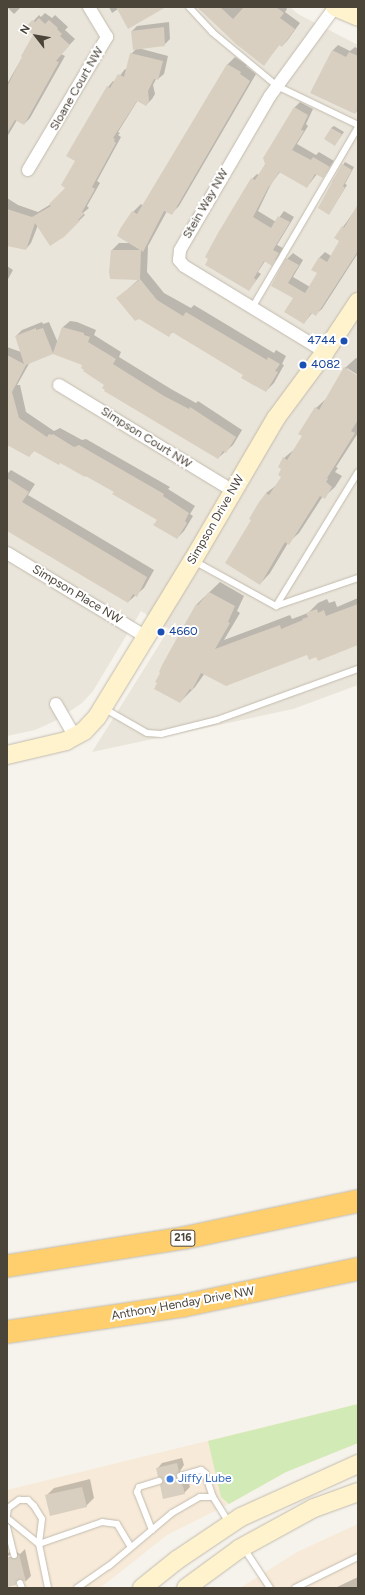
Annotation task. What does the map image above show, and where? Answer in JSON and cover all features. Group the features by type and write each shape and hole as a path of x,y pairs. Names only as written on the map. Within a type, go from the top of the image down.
{"highway":[{"name":"216","path":"7,1266 184,1238 358,1201"},
{"name":"Anthony Henday Drive NW","path":"7,1332 182,1306 358,1269"},
{"path":"7,1335 37,1328"}],"street":[{"name":"Sloane Court NW","path":"28,170 107,37 89,7"},
{"name":"Stein Way NW","path":"325,352 184,266 180,260 180,250 277,86 335,7"},
{"path":"335,7 358,17"},
{"name":"Simpson Drive NW","path":"7,755 58,744 75,737 90,725 103,708 193,560 276,418 325,352 358,302"},
{"name":"Simpson Court NW","path":"59,385 233,491"},
{"name":"Simpson Place NW","path":"7,553 146,637"},
{"path":"56,704 75,737"},
{"path":"142,1588 177,1560 241,1517 358,1464"},
{"path":"186,1588 243,1546 314,1508 358,1492"}],"lane":[{"path":"189,7 212,32 277,86 358,126 252,308"},
{"path":"276,606 357,476"},
{"path":"193,560 276,606 358,578"},
{"path":"103,708 147,733 161,734 234,715 358,669"},
{"path":"180,1476 201,1470 205,1473 213,1497 230,1524"},
{"path":"152,1530 137,1492 139,1487 159,1482"},
{"path":"77,1588 109,1566 172,1514 200,1497 213,1497"},
{"path":"7,1515 8,1508 19,1500 28,1500 34,1506 42,1519 39,1544 48,1588"},
{"path":"7,1518 39,1544"},
{"path":"39,1544 102,1522 117,1524 131,1548"},
{"path":"7,1526 14,1555"},
{"path":"243,1546 270,1588"},
{"path":"295,1588 358,1557"}],"shaded area":[{"path":"7,7 290,7 298,14 358,45 358,685 293,709 92,752 169,629 141,611 93,691 82,703 57,720 35,730 7,736"},
{"path":"358,1404 358,1443 286,1472 229,1504 167,1535 100,1588 7,1588 7,1490"},
{"path":"358,1524 358,1588 240,1588 297,1552"}],"green space":[{"path":"358,1404 358,1443 286,1472 229,1504 221,1497 208,1441"}],"building":[{"path":"116,7 166,7 128,29"},
{"path":"197,7 220,7 233,19 244,7 276,7 284,13 280,18 295,29 282,47 279,45 264,66 236,44"},
{"path":"39,18 45,24 49,20 58,28 57,29 62,34 60,36 70,45 56,61 59,62 24,125 15,120 7,133 7,87 22,57 21,56 33,35 25,28 32,20 35,22"},
{"path":"164,27 165,46 133,50 131,31"},
{"path":"332,50 346,57 349,52 358,56 358,107 355,114 310,93"},
{"path":"130,53 163,61 158,80 154,79 148,91 149,101 146,106 137,101 113,138 115,139 114,141 116,143 92,187 95,189 82,212 84,214 78,220 80,221 64,237 50,246 35,223 26,250 7,246 7,209 32,217 51,206 49,204 65,188 61,185 75,161 66,156 107,86 110,88 118,74 124,77"},
{"path":"227,64 241,72 240,74 250,81 172,215 164,211 143,252 141,250 140,279 157,300 183,316 186,312 267,360 268,357 280,364 275,371 278,372 266,392 241,378 243,375 172,332 169,337 139,319 135,321 116,298 139,280 110,279 109,272 111,250 140,250 117,236 120,229 132,211 137,214"},
{"path":"294,107 308,115 301,130 304,131 292,150 311,160 313,157 330,167 323,178 315,174 307,188 279,172 270,187 269,186 253,217 271,228 278,216 290,222 273,250 279,253 272,266 264,261 254,278 256,280 249,291 205,265 208,259 205,257 251,178 255,180 265,164 263,158"},
{"path":"331,128 342,134 335,146 324,139"},
{"path":"342,164 352,170 343,186 345,188 329,215 318,208"},
{"path":"358,204 358,251 316,316 311,313 304,324 284,312 293,298 271,286 286,258 299,265 288,283 305,293 317,273 311,270 319,257 327,262 339,241 334,238 342,226 344,228"},
{"path":"62,327 84,333 84,335 90,337 88,342 116,359 113,364 164,396 189,409 190,407 236,437 226,453 223,451 218,459 104,391 105,390 102,388 104,385 83,371 84,370 81,368 82,365 53,354 26,365 12,392 19,418 47,437 49,434 53,434 74,447 79,445 164,494 163,496 189,513 185,521 187,523 177,539 153,525 157,520 112,494 114,492 86,476 85,477 60,463 59,465 34,451 29,457 7,445 7,355 24,364 15,336 36,328 36,330 43,328 53,353"},
{"path":"344,367 358,376 358,420 351,431 355,433 327,478 328,479 326,482 332,487 325,499 320,496 289,545 285,542 260,585 225,563 251,520 249,519 259,502 266,493 269,495 281,477 278,475 281,469 278,467 283,457 287,460 302,436 298,434 315,407 319,410"},
{"path":"7,478 29,492 22,502 147,577 137,597 133,594 128,603 7,531"},
{"path":"209,592 235,606 228,622 230,623 215,649 280,625 281,629 303,620 302,619 308,617 306,613 317,609 318,613 324,610 326,616 358,604 358,645 318,661 316,657 309,660 307,655 226,686 201,673 192,690 190,689 180,703 154,689 157,683 155,682 162,665 196,604 198,605"},
{"name":"Jiffy Lube","path":"177,1463 179,1472 176,1477 177,1479 181,1480 185,1494 163,1499 160,1485 163,1480 158,1477 156,1468"},
{"path":"82,1487 87,1507 50,1516 45,1495"},
{"path":"19,1554 26,1582 19,1579 16,1585 7,1587 7,1557 15,1559"}],"place":[{"name":"4744","path":"344,341"},
{"name":"4082","path":"303,365"},
{"name":"4660","path":"161,632"},
{"name":"Jiffy Lube","path":"170,1479"}]}
